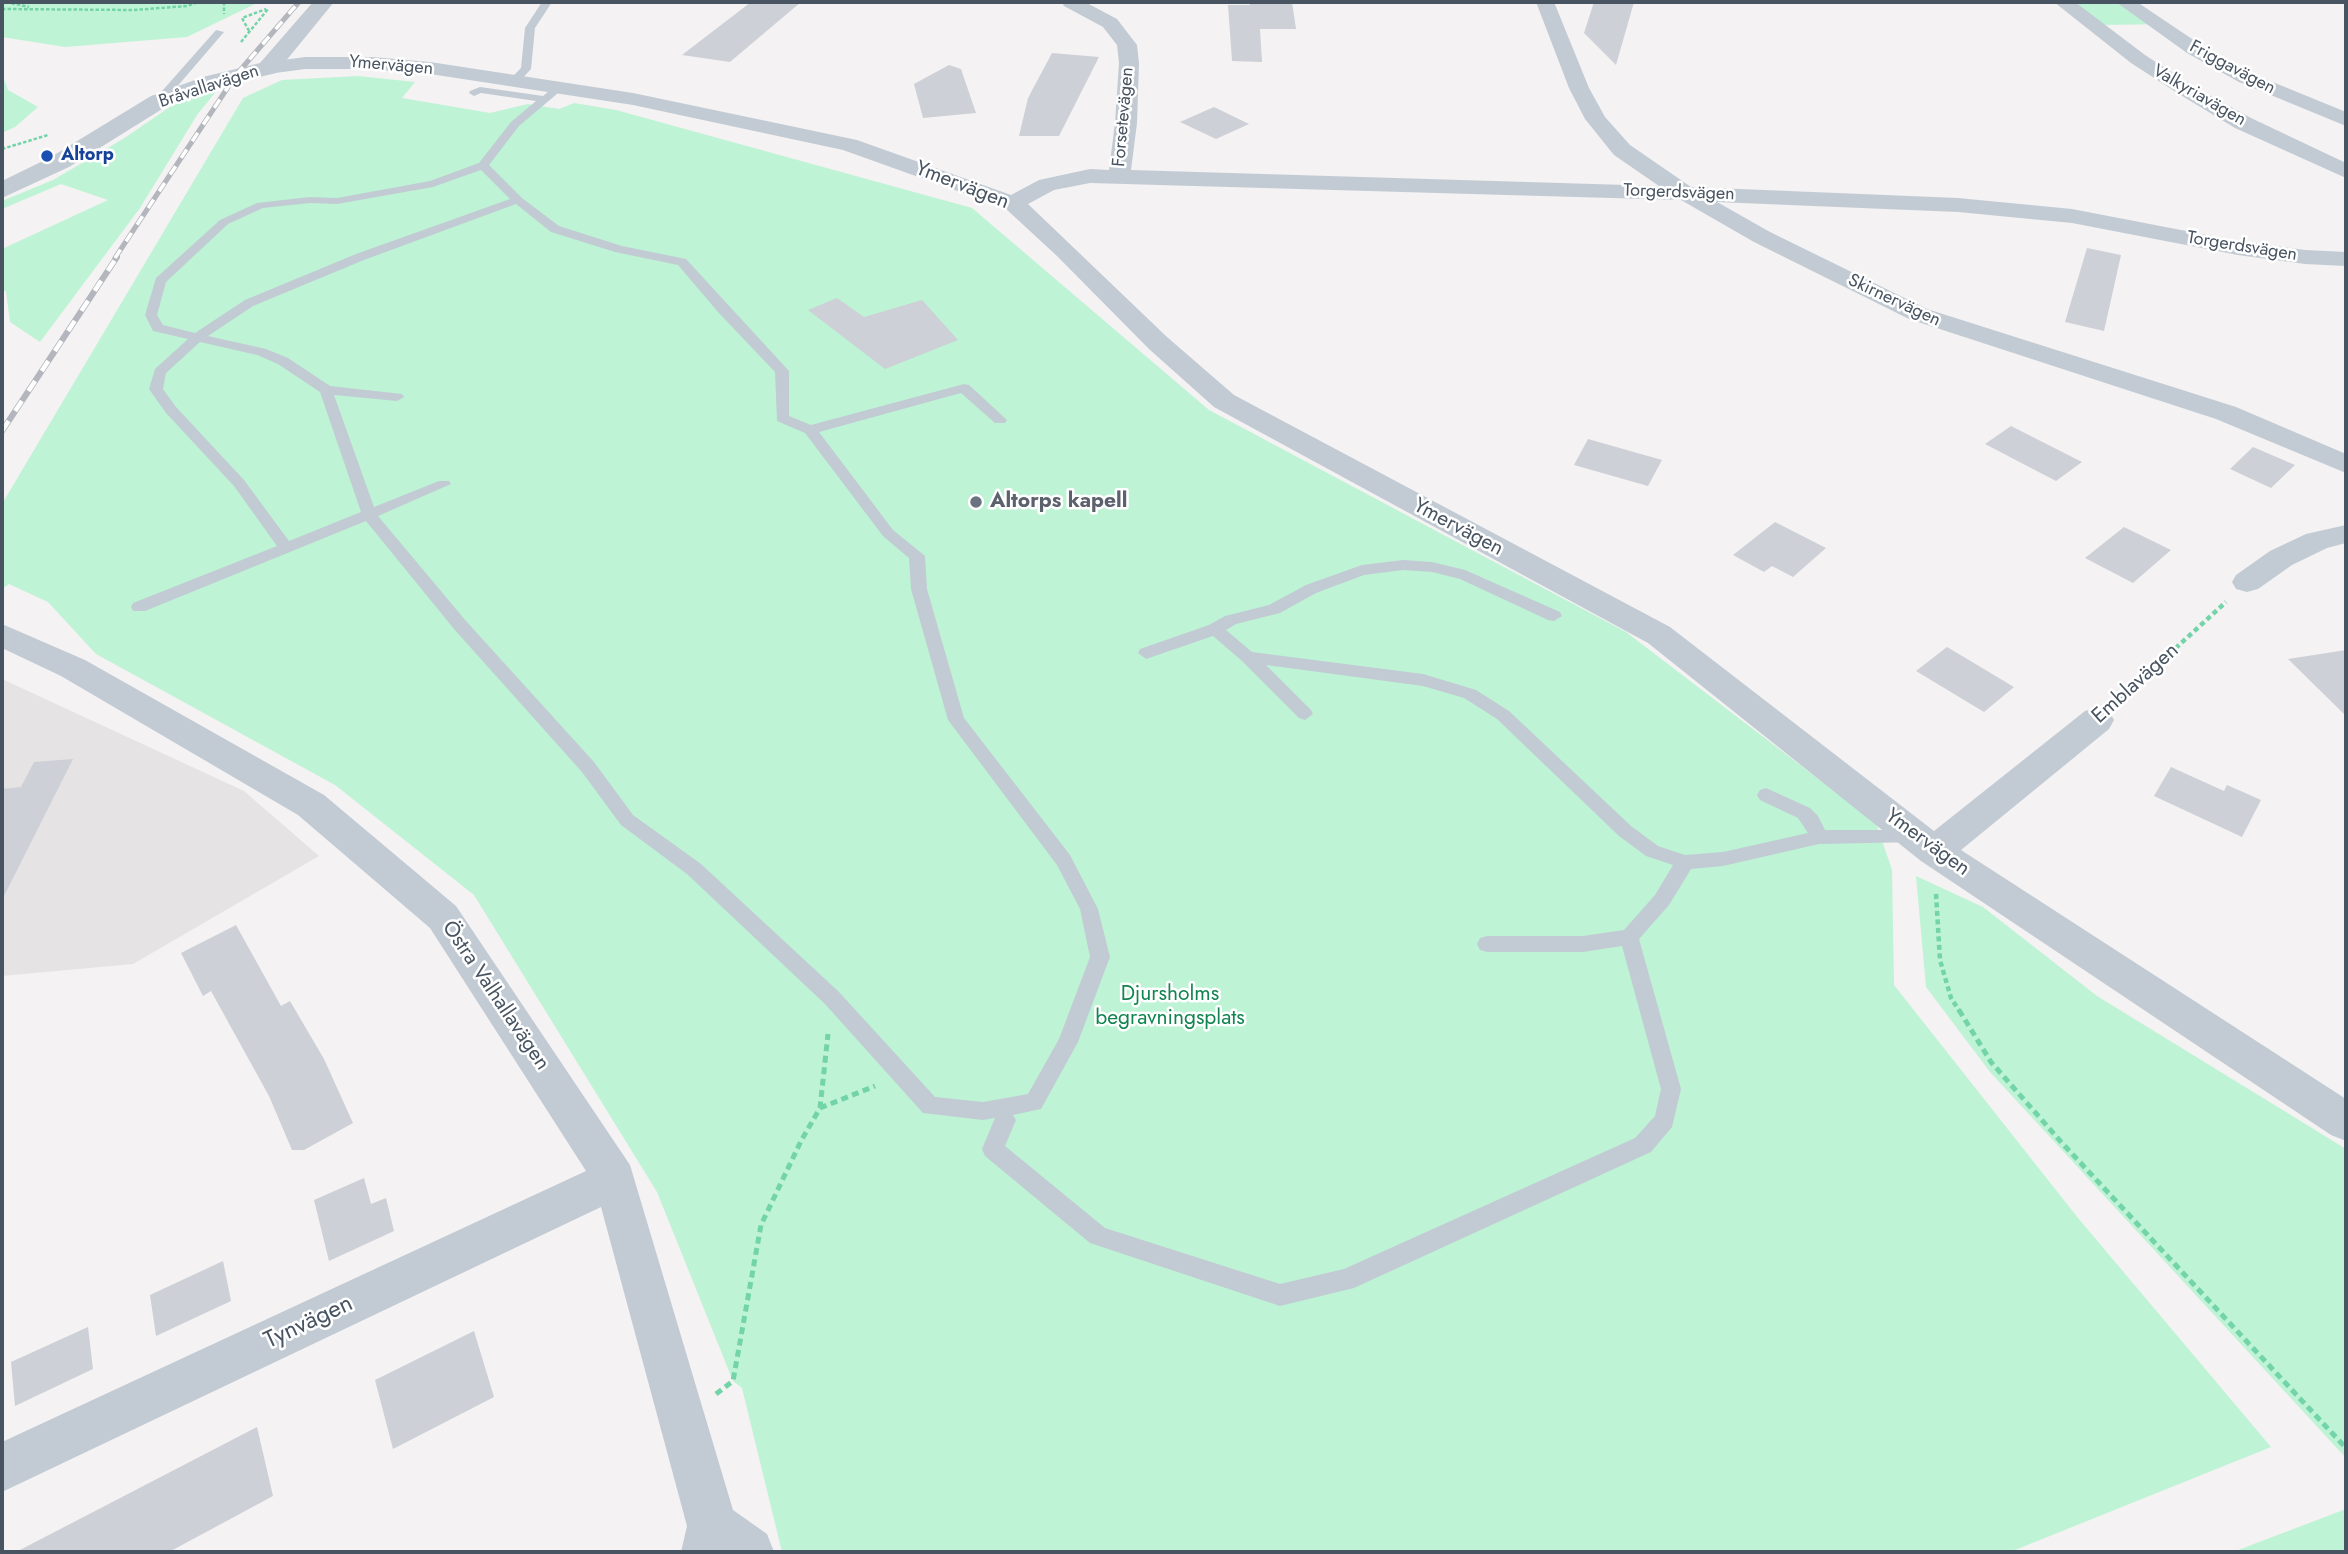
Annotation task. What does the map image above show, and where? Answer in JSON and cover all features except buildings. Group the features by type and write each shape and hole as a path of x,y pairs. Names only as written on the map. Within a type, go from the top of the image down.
{"street":[{"name":"Bråvallavägen","path":"2,191 60,162 159,101 211,82 268,68 324,2"},
{"name":"Forsetevägen","path":"1071,2 1110,23 1127,44 1129,64 1126,123 1119,178"},
{"name":"Skirnervägen","path":"1545,2 1579,88 1595,119 1622,150 1683,192 1762,237 1918,314 2226,413 2346,464"},
{"name":"Valkyriavägen","path":"2063,2 2138,60 2186,90 2243,123 2346,171"},
{"name":"Friggavägen","path":"2125,2 2194,49 2246,78 2346,120"},
{"name":"Ymervägen","path":"268,68 305,63 372,63 514,81 551,94 633,99 849,145 1013,203 1066,251 1158,343 1223,401 1659,635 1925,844 2346,1122"},
{"name":"Torgerdsvägen","path":"1013,203 1047,185 1090,176 1683,192 1958,205 2072,216 2292,256 2346,259"},
{"path":"2248,582 2281,558 2318,541 2346,534"},
{"name":"Östra Valhallavägen","path":"2,635 73,668 311,805 443,917 615,1178 723,1544"},
{"name":"Emblavägen","path":"1925,844 2097,720"},
{"name":"Tynvägen","path":"2,1468 615,1178"}],"lane":[{"path":"514,81 527,69 530,28 547,2"},
{"path":"159,101 219,32"},
{"path":"474,93 480,90 551,94"},
{"path":"397,397 326,390 283,361 261,352 158,328 151,314 160,281 224,222 261,205 310,200 337,201 433,184 483,165 515,124 551,94"},
{"path":"326,390 369,515 460,625 588,767 627,820 694,869 832,998 930,1106 983,1111 1034,1102 1068,1042 1100,957 1090,909 1063,860 956,720 919,589 917,556 888,533 810,430 782,418 782,371 722,309 682,262 619,249 555,229 518,200 483,165"},
{"path":"286,547 239,483 171,410 156,389 160,372 196,338 249,303 518,200"},
{"path":"810,430 964,388 1000,420"},
{"path":"139,607 444,484"},
{"path":"1146,653 1215,629 1231,620 1273,609 1311,589 1362,569 1403,565 1432,567 1465,575 1554,616"},
{"path":"1215,629 1248,657 1305,714"},
{"path":"1248,657 1423,680 1470,694 1503,715 1625,831 1652,851 1685,862 1723,859 1819,837 1925,844"},
{"path":"1766,794 1804,813 1812,821 1819,837"},
{"path":"1487,944 1583,944 1629,937 1662,900 1685,862"},
{"path":"1005,1120 993,1149 1098,1236 1280,1295 1346,1280 1643,1145 1665,1119 1671,1089 1629,937"}],"path":[{"path":"6,2 36,9"},
{"path":"2,9 134,10 187,6 200,2"},
{"path":"249,31 242,18 266,9"},
{"name":"Emblavägen","path":"2097,720 2248,582"},
{"path":"1925,844 1940,960 1951,998 1991,1062 2062,1143 2346,1448"},
{"path":"733,1381 761,1226 801,1141 820,1108 832,998"},
{"path":"820,1108 902,1075"}],"shaded area":[{"path":"2,679 244,791 319,856 133,964 2,976"}],"green space":[{"path":"2,2 259,2 187,37 65,47 2,37"},
{"path":"2075,2 2136,2 2169,24 2101,25"},
{"path":"2,74 8,90 38,107 15,127 2,133"},
{"name":"Djursholms begravningsplats","path":"358,76 415,82 402,98 490,113 528,104 559,109 574,103 616,110 972,208 1209,410 1626,632 1876,823 1892,870 1894,985 2078,1218 2271,1447 2010,1552 782,1552 742,1388 733,1381 657,1192 474,895 335,785 96,654 48,602 9,584 2,589 2,504 243,98 282,80"},
{"path":"222,84 197,115 140,208 40,342 10,322 6,291 2,291 2,249 108,200 61,184 2,209 2,201 53,180 123,139 186,96"},
{"path":"1916,876 1983,907 2097,996 2346,1149 2346,1458 1990,1072 1926,987"},
{"path":"2346,1509 2346,1552 2233,1552"}],"railway":[{"path":"115,258 236,75 299,2"},
{"path":"2,431 117,257"}],"place":[{"name":"Altorp","path":"47,156"},
{"name":"Altorps kapell","path":"976,502"}]}
